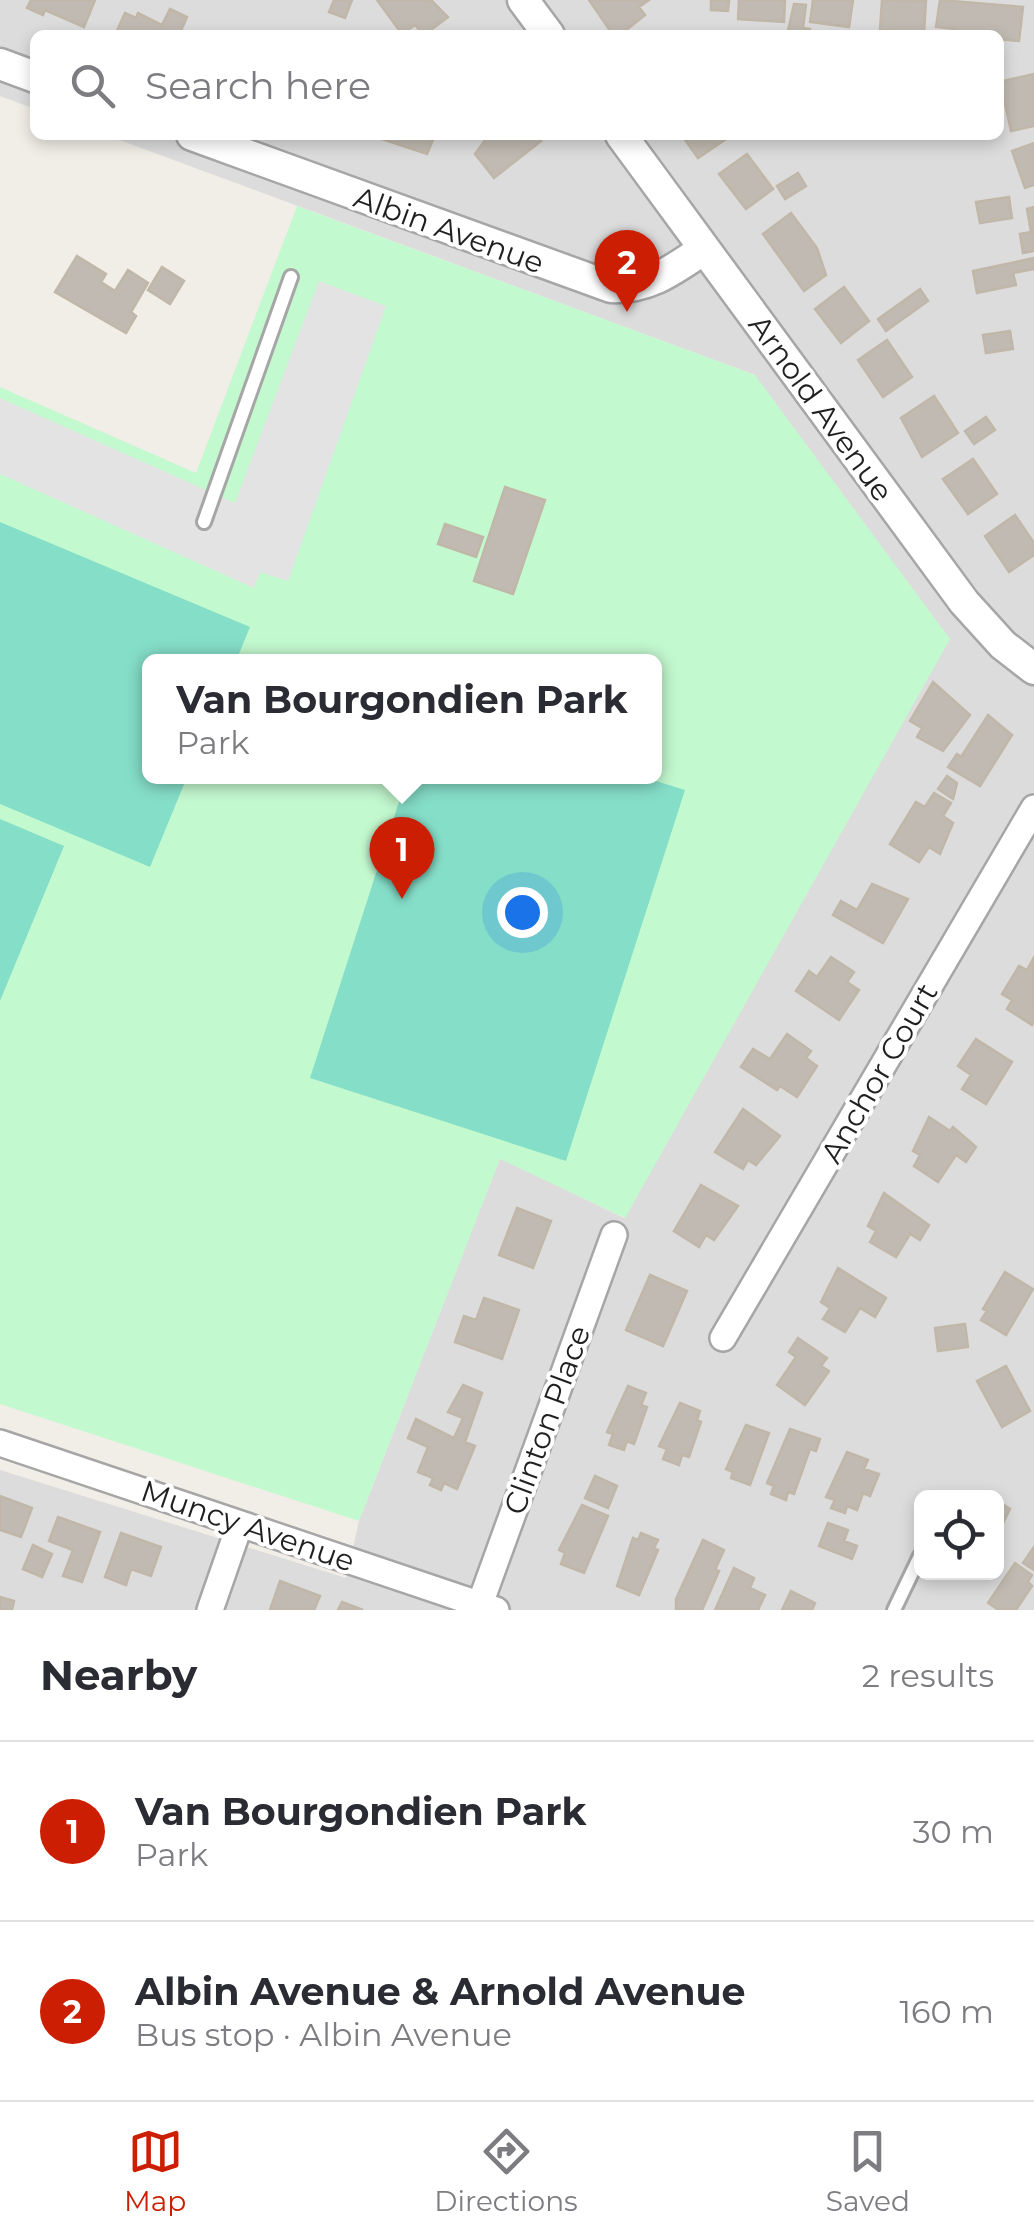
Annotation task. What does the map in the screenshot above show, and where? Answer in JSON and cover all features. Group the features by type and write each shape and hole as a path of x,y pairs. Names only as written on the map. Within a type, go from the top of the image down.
{"street":[{"path":"523,0 544,30"},
{"path":"0,64 30,75"},
{"name":"Albin Avenue","path":"206,140 611,287 627,288 656,279 704,249"},
{"name":"Arnold Avenue","path":"625,140 964,602 1003,646 1034,669"},
{"name":"Anchor Court","path":"723,1338 1034,808"},
{"name":"Clinton Place","path":"488,1607 614,1235"},
{"name":"Muncy Avenue","path":"0,1443 488,1607"},
{"path":"210,1610 240,1524"}],"lane":[{"path":"204,522 292,277"},
{"path":"894,1610 914,1568"}],"shaded area":[{"path":"0,0 1034,0 1034,1610 0,1610 0,1470 346,1578 359,1521 500,1158 624,1218 755,375 120,140 1004,140 1004,30 30,30 30,107 0,96"},
{"path":"319,281 386,306 288,581 260,572 254,588 0,474 0,398 235,503"}],"green space":[{"path":"297,206 755,375 950,639 625,1218 500,1159 359,1521 0,1404 0,387 196,473"},
{"path":"0,522 250,627 239,654 142,654 142,784 184,784 150,867 0,804"},
{"path":"662,783 685,790 566,1161 310,1078 405,784"},
{"path":"0,819 64,846 0,1001"}],"building":[{"path":"31,0 95,0 84,27 45,10 43,15 27,8"},
{"path":"334,0 352,0 345,18 329,12"},
{"path":"377,0 431,0 448,17 431,30 420,30 415,25 399,30"},
{"path":"589,0 649,0 639,7 645,15 626,30 610,30"},
{"path":"711,0 729,0 728,11 711,10"},
{"path":"739,0 785,0 784,22 738,19"},
{"path":"813,0 853,0 849,27 810,22"},
{"path":"882,0 926,1 924,30 880,30"},
{"path":"940,0 1023,7 1019,41 1004,40 1004,30 936,27"},
{"path":"794,4 806,5 803,28 810,30 788,30"},
{"path":"170,9 187,17 181,30 117,30 125,13 136,18 138,13 162,25"},
{"path":"1034,74 1034,126 1011,131 1004,81"},
{"path":"385,140 433,140 427,154"},
{"path":"485,140 541,141 494,178 475,154"},
{"path":"685,140 725,140 698,158"},
{"path":"1034,143 1034,185 1025,188 1012,151"},
{"path":"747,154 773,189 746,209 719,174"},
{"path":"798,173 806,186 785,199 777,186"},
{"path":"1009,197 1012,218 980,223 976,202"},
{"path":"1034,207 1034,251 1023,253 1020,234 1031,232 1027,209"},
{"path":"791,213 817,248 826,275 804,291 763,234"},
{"path":"77,256 106,274 101,282 115,291 128,270 148,283 131,312 136,316 126,333 55,292"},
{"path":"1034,258 1034,269 1013,273 1016,285 977,293 973,271"},
{"path":"162,267 184,281 170,304 148,290"},
{"path":"844,287 869,321 841,343 815,309"},
{"path":"920,289 928,301 886,331 878,319"},
{"path":"1010,331 1013,349 986,353 983,335"},
{"path":"887,340 912,377 883,397 858,360"},
{"path":"934,396 958,433 922,457 901,418"},
{"path":"986,417 995,430 974,444 965,431"},
{"path":"973,459 997,494 968,514 943,479"},
{"path":"505,487 545,500 513,594 474,581"},
{"path":"1015,515 1034,543 1034,555 1009,572 985,536"},
{"path":"445,524 483,537 476,557 438,544"},
{"path":"933,682 970,715 943,751 917,737 922,728 910,721"},
{"path":"988,715 1012,735 980,786 948,767 957,754 961,757"},
{"path":"947,776 957,783 953,799 938,789"},
{"path":"934,793 951,803 943,816 953,823 940,854 929,847 919,862 890,844 916,802 925,807"},
{"path":"872,884 908,899 883,943 833,915 841,901 857,910"},
{"path":"831,957 854,972 847,982 859,990 839,1020 796,991 809,971 817,977"},
{"path":"1033,959 1032,1025 1007,1009 1012,1000 1002,994 1019,966 1027,970"},
{"path":"787,1034 811,1051 806,1058 817,1066 797,1097 780,1086 777,1090 741,1067 753,1049 770,1059"},
{"path":"976,1039 1012,1062 986,1104 962,1089 971,1075 958,1066"},
{"path":"743,1109 780,1136 756,1165 748,1160 743,1169 715,1152"},
{"path":"929,1117 950,1131 953,1127 976,1147 966,1162 956,1155 938,1182 914,1166 920,1155 913,1151"},
{"path":"701,1185 738,1206 714,1240 706,1235 699,1247 674,1231"},
{"path":"884,1193 929,1225 920,1240 910,1234 896,1257 870,1242 876,1231 868,1226"},
{"path":"517,1208 551,1221 533,1268 499,1255"},
{"path":"838,1268 886,1298 875,1317 860,1308 845,1332 823,1319 830,1308 821,1302"},
{"path":"1005,1272 1033,1289 1006,1335 981,1320 987,1311 983,1309"},
{"path":"650,1275 687,1291 663,1346 626,1330"},
{"path":"484,1298 519,1310 502,1359 455,1342 464,1316 476,1320"},
{"path":"965,1324 968,1347 938,1351 935,1328"},
{"path":"798,1338 827,1358 821,1366 829,1371 805,1405 777,1385 796,1357 789,1352"},
{"path":"1006,1366 1030,1411 1002,1427 977,1381"},
{"path":"463,1385 482,1393 465,1442 475,1446 457,1489 444,1483 441,1490 430,1485 433,1478 418,1472 428,1447 408,1438 416,1419 454,1438 463,1418 448,1412"},
{"path":"628,1386 646,1393 641,1405 647,1407 634,1444 627,1441 624,1450 609,1445 613,1434 607,1432"},
{"path":"680,1403 700,1411 697,1420 701,1422 689,1457 682,1455 679,1465 663,1459 667,1449 659,1446"},
{"path":"746,1425 769,1433 750,1485 731,1478 733,1472 726,1469"},
{"path":"790,1429 820,1439 816,1451 810,1449 794,1494 788,1492 786,1500 771,1494 774,1486 767,1483"},
{"path":"847,1452 868,1460 864,1469 879,1474 870,1496 863,1493 857,1510 847,1506 845,1513 831,1508 835,1500 826,1497"},
{"path":"595,1476 617,1486 608,1508 585,1498"},
{"path":"0,1496 32,1508 21,1537 0,1530"},
{"path":"582,1505 608,1516 584,1573 561,1564 565,1553 559,1550"},
{"path":"58,1517 100,1532 82,1582 63,1576 73,1550 49,1541"},
{"path":"828,1523 848,1530 844,1541 857,1546 852,1559 819,1546"},
{"path":"121,1533 161,1547 151,1576 131,1569 126,1585 105,1577"},
{"path":"641,1533 658,1540 654,1548 658,1550 639,1595 617,1586 633,1538 638,1540"},
{"path":"703,1540 724,1550 715,1570 719,1571 702,1610 676,1610 676,1599"},
{"path":"33,1545 52,1554 42,1577 23,1569"},
{"path":"1034,1547 1034,1570 1023,1563"},
{"path":"1015,1563 1032,1575 1028,1582 1032,1586 1016,1610 999,1610 988,1603"},
{"path":"734,1568 754,1578 750,1588 765,1595 758,1610 715,1610"},
{"path":"280,1581 320,1596 314,1610 270,1610"},
{"path":"791,1591 815,1603 812,1610 782,1610"},
{"path":"0,1597 14,1601 12,1610 0,1610"},
{"path":"342,1602 363,1610 338,1610"}],"place":[{"name":"Albin Avenue & Arnold Avenue","path":"627,312"},
{"name":"Van Bourgondien Park","path":"402,899"}]}
